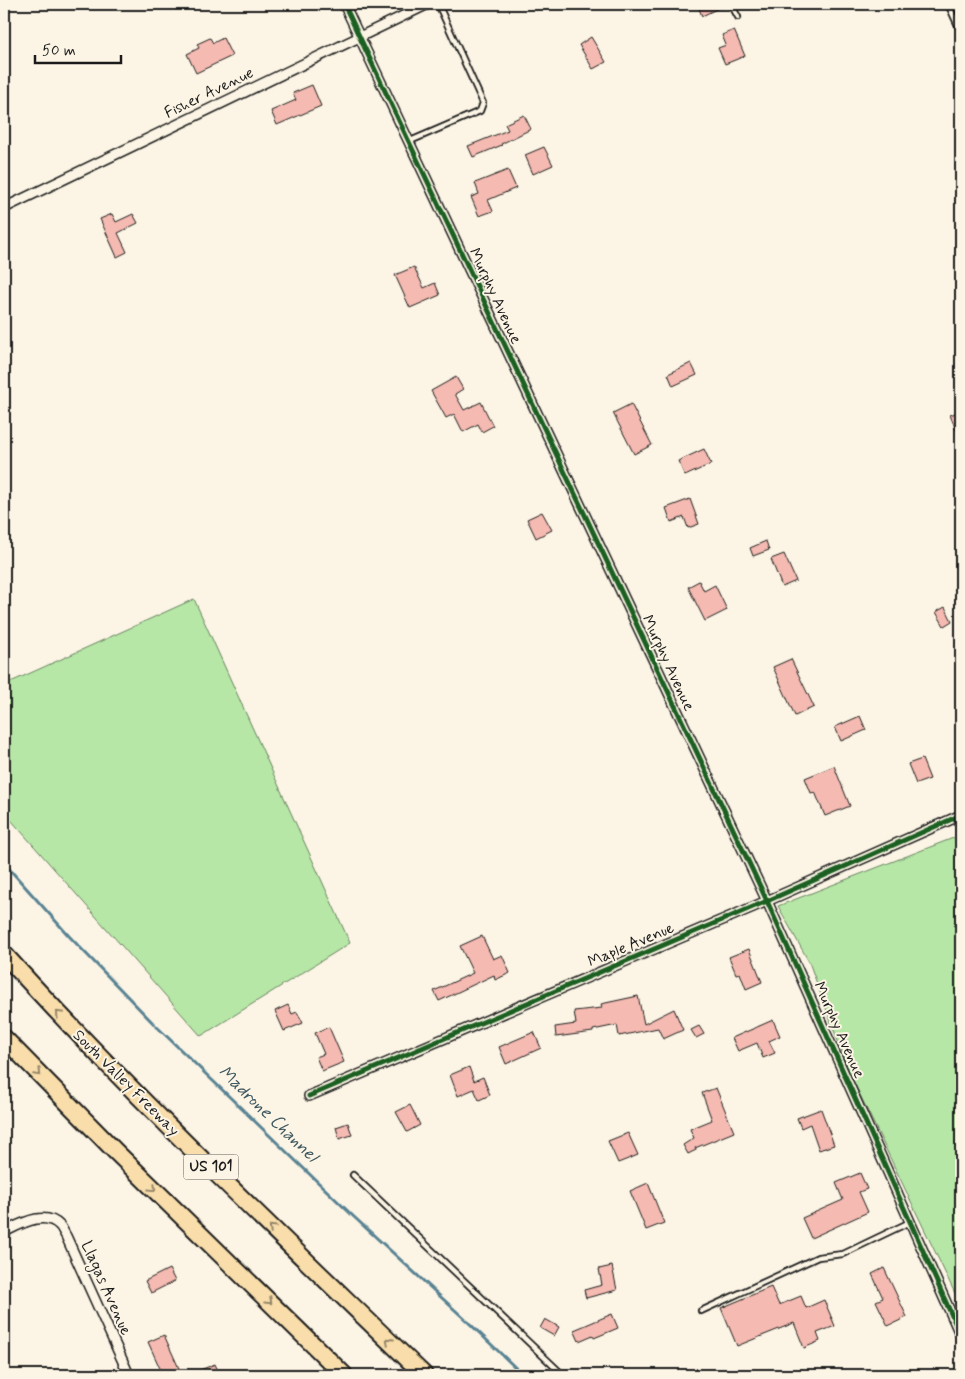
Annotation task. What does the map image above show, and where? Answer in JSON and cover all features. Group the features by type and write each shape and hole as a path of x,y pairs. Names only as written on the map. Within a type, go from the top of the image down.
{"highway":[{"name":"South Valley Freeway","path":"4,954 97,1054 424,1375"},
{"path":"4,1038 122,1158 344,1375"}],"street":[{"name":"Murphy Avenue","path":"344,4 767,900 961,1336"},
{"name":"Fisher Avenue","path":"4,208 428,4"},
{"name":"Maple Avenue","path":"309,1096 961,815"},
{"name":"Llagas Avenue","path":"4,1232 39,1218 50,1219 59,1225 66,1236 129,1375"}],"lane":[{"path":"408,142 480,111 483,103 438,4"},
{"path":"731,4 738,17"},
{"path":"948,4 961,32"},
{"path":"353,1175 563,1375"},
{"path":"701,1311 818,1257 843,1254 910,1222"}],"green space":[{"path":"194,599 350,943 201,1036 4,812 4,685"},
{"path":"961,835 961,1306 850,1074 809,962 778,906"}],"building":[{"path":"697,4 727,4 702,16"},
{"path":"734,30 745,56 725,64 718,48 726,45 722,35"},
{"path":"591,37 606,62 593,69 579,45"},
{"path":"210,38 213,43 223,38 232,56 196,73 187,54 199,48 197,44"},
{"path":"312,85 321,106 277,125 271,111 296,100 293,93"},
{"path":"524,115 531,129 502,145 473,157 468,146 508,130 505,124"},
{"path":"544,147 553,165 533,174 525,155"},
{"path":"508,170 516,188 488,200 493,211 479,216 471,197 479,194 475,183"},
{"path":"112,214 116,222 133,214 138,223 118,233 127,252 117,257 100,219"},
{"path":"414,267 424,288 435,283 440,295 410,308 395,275"},
{"path":"691,363 697,375 673,386 668,374"},
{"path":"456,377 463,389 455,394 464,410 481,402 493,426 482,432 478,424 463,432 454,414 446,418 431,391"},
{"path":"631,404 652,445 634,454 613,413"},
{"path":"961,411 961,442 950,415"},
{"path":"704,449 711,464 685,476 678,461"},
{"path":"690,499 699,524 688,528 684,517 671,522 666,508"},
{"path":"542,512 552,530 536,538 527,519"},
{"path":"766,541 769,550 753,556 750,548"},
{"path":"784,554 796,581 782,587 771,559"},
{"path":"699,581 704,591 715,585 727,610 705,621 688,587"},
{"path":"945,607 952,621 944,626 936,612"},
{"path":"791,659 814,707 795,716 773,667"},
{"path":"860,716 866,730 841,741 835,727"},
{"path":"922,759 930,779 916,784 908,764"},
{"path":"834,766 850,806 825,816 815,792 811,793 805,778"},
{"path":"482,936 493,959 502,955 510,973 495,980 494,975 439,1001 434,991 473,973 460,946"},
{"path":"749,949 762,982 746,989 740,973 736,974 729,957"},
{"path":"638,996 644,1024 674,1009 683,1030 663,1039 658,1028 619,1036 617,1025 593,1030 593,1032 556,1037 555,1027 576,1024 574,1011 602,1008 601,1004"},
{"path":"288,1005 292,1014 297,1012 303,1023 284,1031 275,1011"},
{"path":"773,1020 780,1036 769,1041 775,1053 763,1058 757,1043 738,1051 732,1038"},
{"path":"699,1026 704,1034 696,1038 691,1030"},
{"path":"329,1027 344,1062 322,1071 316,1057 324,1054 315,1033"},
{"path":"534,1032 541,1048 506,1064 499,1047"},
{"path":"469,1067 474,1081 483,1077 490,1095 479,1100 474,1089 458,1096 450,1075"},
{"path":"716,1088 734,1132 695,1148 696,1150 688,1154 683,1145 694,1138 690,1129 712,1120 702,1093"},
{"path":"410,1105 420,1125 407,1132 396,1112"},
{"path":"821,1109 834,1145 819,1150 810,1124 801,1128 797,1118"},
{"path":"348,1123 352,1135 339,1139 336,1127"},
{"path":"628,1133 638,1155 618,1163 608,1141"},
{"path":"860,1173 867,1189 859,1192 868,1212 811,1238 802,1218 843,1200 836,1183"},
{"path":"648,1183 664,1223 646,1230 630,1191"},
{"path":"612,1266 617,1290 586,1298 584,1290 602,1285 599,1269"},
{"path":"884,1268 907,1317 888,1326 876,1301 883,1298 872,1274"},
{"path":"169,1269 175,1281 151,1293 145,1281"},
{"path":"771,1287 779,1305 801,1296 806,1308 824,1300 835,1326 817,1333 820,1341 804,1348 794,1323 737,1346 721,1308"},
{"path":"612,1314 618,1328 594,1338 593,1335 579,1341 574,1330"},
{"path":"545,1319 559,1327 554,1336 540,1328"},
{"path":"164,1335 182,1375 163,1375 148,1342"},
{"path":"215,1364 220,1375 188,1375"}],"waterway":[{"name":"Madrone Channel","path":"4,863 69,936 155,1025 354,1217 523,1375"}],"cycle path":[{"path":"344,4 767,901 961,1336"},
{"path":"309,1096 767,901 961,815"}]}
